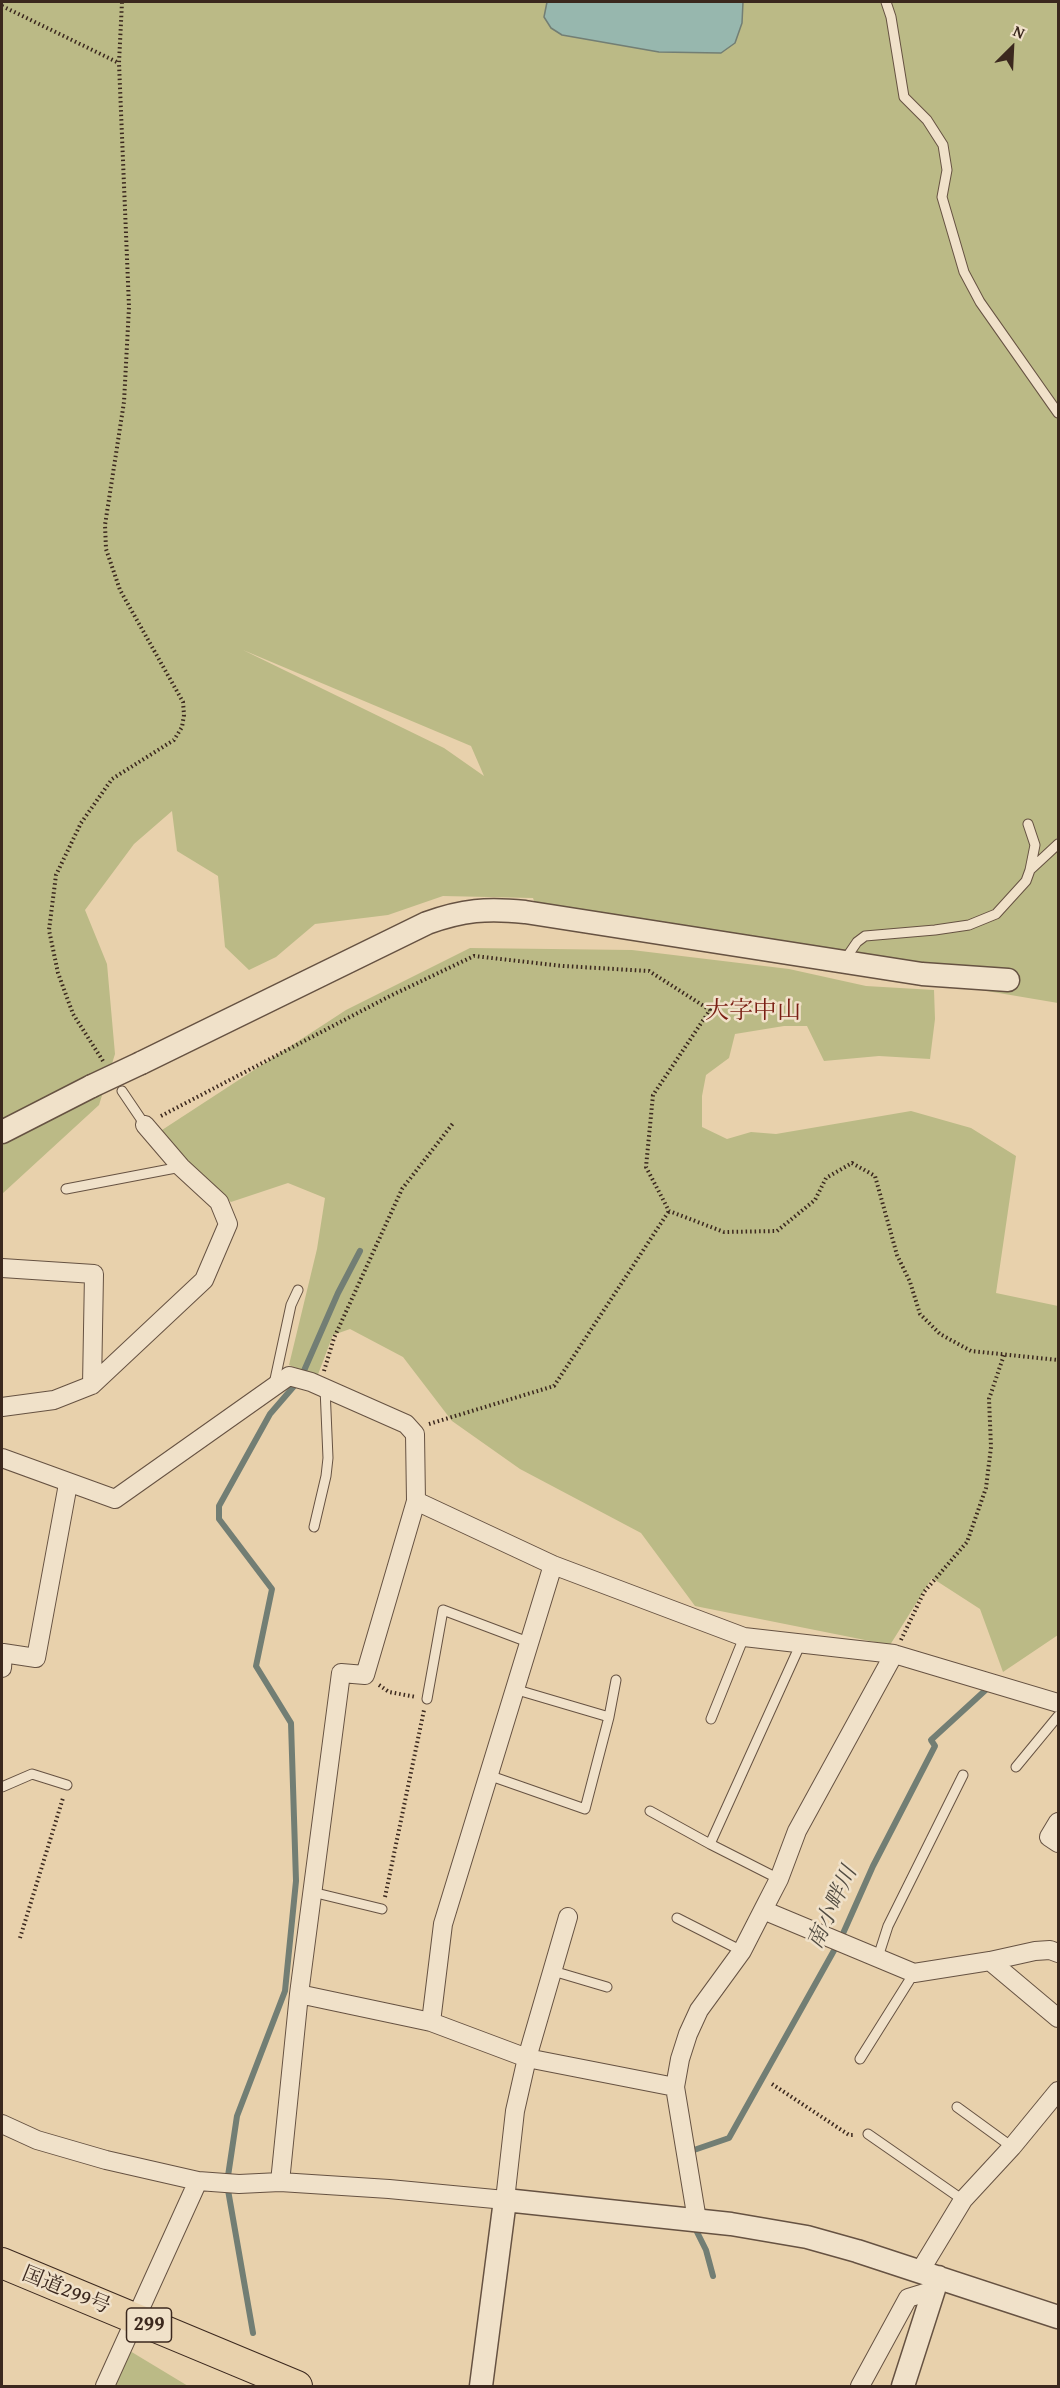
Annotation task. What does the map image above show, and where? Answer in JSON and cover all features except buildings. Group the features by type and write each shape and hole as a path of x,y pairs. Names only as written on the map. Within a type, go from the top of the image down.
{"highway":[{"name":"国道299号","path":"2,2263 297,2386"}],"street":[{"path":"2,1132 427,923 454,913 489,908 525,912 921,974 1008,980"},
{"path":"2,1407 54,1400 92,1385 204,1280 228,1224 219,1202 181,1167 145,1125"},
{"path":"2,1268 94,1275 92,1385"},
{"path":"2,1458 68,1484 115,1499 289,1376 322,1387 406,1424 416,1434 416,1501 365,1676 341,1673 299,1994 280,2182"},
{"path":"2,1668 3,1653 36,1659 68,1484"},
{"path":"416,1501 553,1565 744,1637 894,1654 1059,1703"},
{"path":"431,2022 443,1924 553,1565"},
{"path":"697,2220 675,2087 682,2051 699,2010 742,1951 764,1910 779,1879 797,1831 894,1654"},
{"path":"1059,1822 1049,1837 1059,1843"},
{"path":"764,1910 914,1974 1035,1951 1050,1950 1059,1953"},
{"path":"482,2386 515,2110 527,2058 568,1917"},
{"path":"990,1961 1059,2018"},
{"path":"299,1994 431,2022 527,2058 675,2087"},
{"path":"903,2386 931,2279 963,2200 1059,2091"},
{"path":"2,2124 37,2140 106,2160 198,2181 239,2184 280,2182 389,2189 697,2220 807,2237 931,2279 1059,2317"},
{"path":"105,2386 198,2181"},
{"path":"860,2386 908,2298 931,2279"}],"lane":[{"path":"886,2 891,17 904,97 927,120 943,146 947,170 942,197 964,272 980,302 1059,413"},
{"path":"843,962 857,942 865,936 969,925 996,914 1026,881 1030,870 1035,845 1028,824"},
{"path":"1030,870 1059,844"},
{"path":"122,1091 145,1125"},
{"path":"66,1189 181,1167"},
{"path":"273,1389 291,1305 298,1290"},
{"path":"314,1527 328,1458 322,1387"},
{"path":"427,1699 443,1610 528,1642"},
{"path":"711,1719 744,1637"},
{"path":"710,1844 801,1642"},
{"path":"488,1775 585,1809 609,1718 616,1680"},
{"path":"514,1689 609,1718"},
{"path":"1016,1767 1059,1716"},
{"path":"2,1787 32,1774 67,1785"},
{"path":"878,1958 888,1926 963,1775"},
{"path":"650,1811 779,1879"},
{"path":"312,1892 382,1909"},
{"path":"677,1918 742,1951"},
{"path":"553,1971 607,1987"},
{"path":"860,2059 914,1974"},
{"path":"957,2107 1012,2147"},
{"path":"868,2134 963,2200"}],"path":[{"path":"122,2 119,63 129,307 124,402 105,525 106,549 120,590 183,702 184,715 182,727 174,740 112,779 81,823 56,875 49,930 58,973 73,1014 122,1091"},
{"path":"2,6 119,63"},
{"path":"145,1125 390,996 474,956 562,966 649,971 710,1010 652,1095 646,1167 669,1210 724,1232 777,1231 814,1200 826,1178 852,1163 875,1176 897,1255 910,1282 920,1314 940,1334 971,1351 1059,1360"},
{"path":"322,1387 334,1338 402,1189 454,1122"},
{"path":"411,1429 554,1386 669,1210"},
{"path":"894,1654 924,1592 967,1542 986,1488 991,1447 988,1399 1004,1355"},
{"path":"365,1676 389,1692 427,1699 382,1909"},
{"path":"21,1938 67,1785"},
{"path":"772,2084 849,2135 868,2134"}],"shaded area":[{"path":"2,2 1058,2 1058,1003 540,919 533,898 443,896 388,915 315,924 276,957 249,970 225,947 218,876 177,851 172,811 134,844 85,910 107,964 115,1054 99,1105 2,1194","holes":["243,650 471,746 484,776 444,748"]},
{"path":"470,948 632,950 789,969 866,986 934,990 935,1019 930,1059 879,1056 824,1061 807,1026 784,1026 735,1034 729,1058 706,1075 702,1096 702,1127 727,1139 751,1132 776,1134 911,1111 971,1128 1016,1156 996,1293 1058,1306 1058,1635 1003,1672 980,1609 932,1578 890,1645 695,1606 641,1533 520,1469 452,1421 403,1357 350,1329 333,1335 317,1377 289,1365 317,1249 325,1198 288,1183 231,1202 163,1140 162,1130 346,1010"},
{"path":"130,2351 188,2386 114,2386"}],"water":[{"path":"547,2 743,2 742,23 735,43 721,53 659,52 562,35 551,28 544,17"}],"waterway":[{"path":"303,1373 338,1293 360,1251"},
{"path":"228,2176 237,2116 285,1991 296,1881 291,1723 256,1666 272,1589 219,1519 219,1506 270,1414 295,1385"},
{"name":"南小畔川","path":"694,2150 729,2138 841,1938 873,1866 935,1746 931,1740 990,1686"},
{"path":"228,2190 253,2333"},
{"name":"南小畔川","path":"697,2232 706,2250 713,2276"}],"district":[{"name":"大字中山","path":"753,1012"}]}
